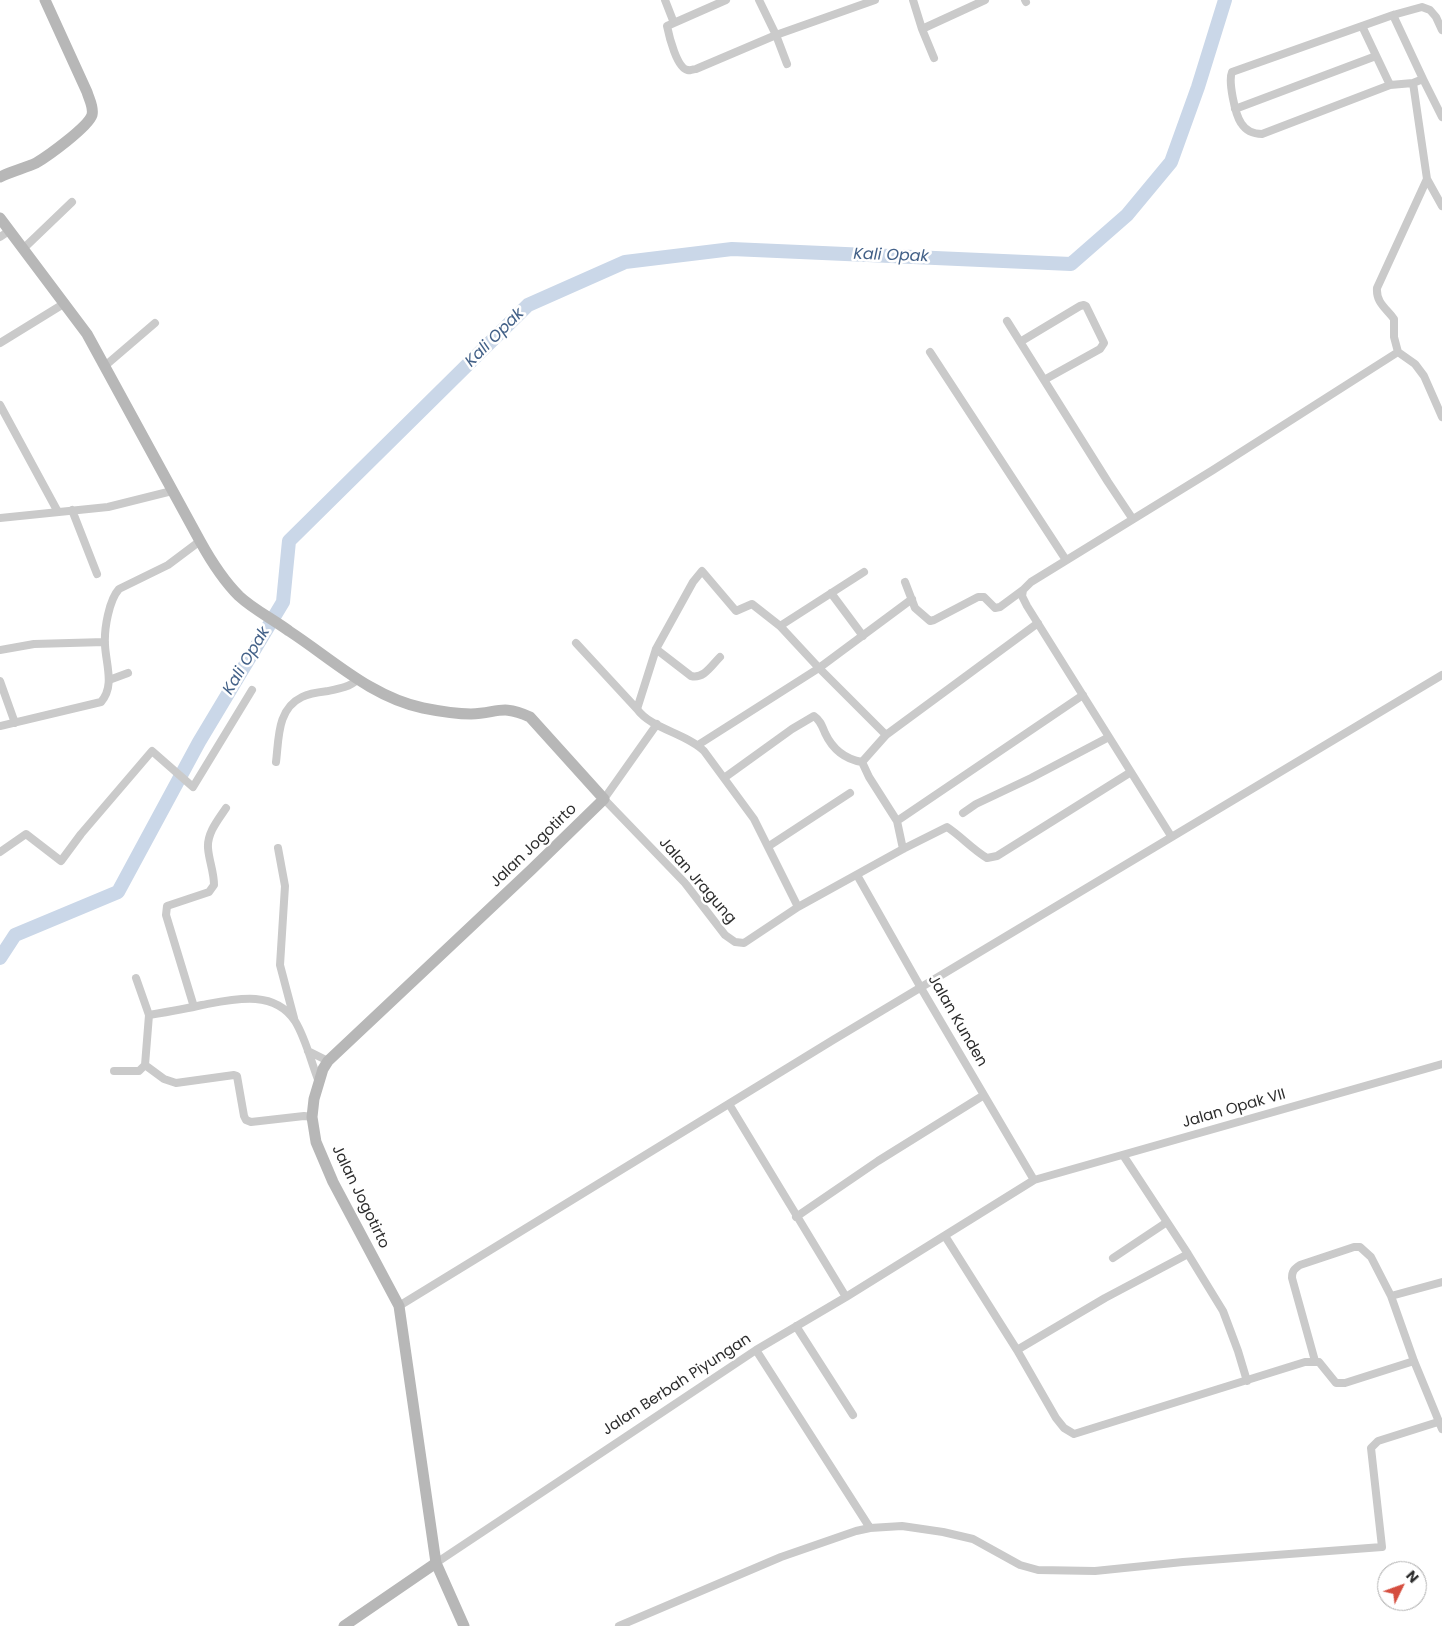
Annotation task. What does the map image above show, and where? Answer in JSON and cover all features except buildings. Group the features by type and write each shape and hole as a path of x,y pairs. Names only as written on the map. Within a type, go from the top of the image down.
{"street":[{"path":"0,177 27,167 51,153 79,131 88,122 92,114 92,104 45,0"},
{"path":"665,0 674,23"},
{"path":"726,0 668,25 667,28 678,62 682,68 688,70 696,69 852,4 875,0"},
{"path":"758,0 776,35 787,64"},
{"path":"913,0 934,58"},
{"path":"922,29 985,0"},
{"path":"1423,79 1414,83 1390,85 1262,134 1253,134 1241,123 1235,109 1230,80 1232,72 1393,15 1426,8 1436,17 1442,30"},
{"path":"1393,15 1442,117"},
{"path":"1362,26 1390,85"},
{"path":"1235,109 1376,56"},
{"path":"1414,83 1427,179 1442,206"},
{"path":"1427,179 1377,288 1376,296 1379,303 1394,319 1394,337 1398,352 1415,364 1424,376 1441,415"},
{"path":"23,250 72,202"},
{"path":"0,218 4,234 23,250 88,334 106,364 172,491 216,568 231,587 254,608 290,631 357,680 392,699 421,708 449,713 472,714 506,709 530,717 604,799 657,724"},
{"path":"0,343 65,302"},
{"path":"1020,342 1080,306 1086,306 1104,343 1100,349 1044,380"},
{"path":"1007,321 1132,518"},
{"path":"106,364 155,323"},
{"path":"930,352 1066,560"},
{"path":"905,582 915,608 930,621 978,597 984,597 995,608 1000,607 1031,582 1132,518 1213,470 1398,352"},
{"path":"0,405 58,512"},
{"path":"0,518 108,507 172,491"},
{"path":"72,510 98,574"},
{"path":"0,726 101,702 107,694 108,680 105,642 111,602 119,589 168,565 200,541"},
{"path":"637,709 656,649 693,582 702,571 736,611 752,604 780,626 886,735"},
{"path":"780,626 864,572"},
{"path":"1023,590 1022,596 1038,623 1171,836"},
{"path":"831,593 863,636"},
{"path":"698,745 819,668 912,599"},
{"path":"862,762 886,735 1038,623"},
{"path":"0,650 34,644 105,642"},
{"path":"576,643 639,712 657,724 698,745 754,819 798,907"},
{"path":"656,649 696,678 701,677 720,657"},
{"path":"108,680 128,673"},
{"path":"399,1306 1171,836 1442,675"},
{"path":"276,762 282,718 285,711 302,697 350,684 357,680"},
{"path":"0,682 15,722"},
{"path":"0,852 26,834 61,861 152,751 193,787 252,690"},
{"path":"897,821 1083,695"},
{"path":"724,778 776,740 814,716 836,749 844,756 862,762 869,777 897,821 903,849"},
{"path":"964,813 976,804 1025,781 1109,737"},
{"name":"Jalan Jragung","path":"604,799 674,870 724,935 734,942 744,943 798,907 903,849 947,828 960,836 978,853 987,858 997,856 1131,772"},
{"path":"769,846 850,793"},
{"name":"Jalan Jogotirto","path":"464,1626 436,1563 399,1306 333,1182 316,1142 312,1117 314,1099 328,1061 604,799"},
{"path":"194,1007 166,915 167,906 209,892 214,885 208,841 212,828 226,808"},
{"path":"278,848 285,886 280,965 294,1020 319,1082"},
{"name":"Jalan Kunden","path":"857,875 1034,1180"},
{"path":"114,1071 139,1071 145,1065 149,1014 136,978"},
{"path":"149,1014 238,998 254,998 280,1005 294,1020"},
{"path":"308,1051 328,1061"},
{"name":"Jalan Opak VII","path":"1034,1180 1442,1064"},
{"path":"145,1065 164,1079 176,1083 237,1076 244,1116 252,1122 304,1116 312,1117"},
{"path":"796,1217 878,1161 984,1095"},
{"path":"729,1104 846,1297"},
{"path":"1123,1155 1223,1311 1247,1381"},
{"name":"Jalan Berbah Piyungan","path":"344,1626 756,1350 846,1297 1034,1180"},
{"path":"1113,1258 1167,1222"},
{"path":"945,1236 1017,1350 1056,1418 1064,1428 1074,1434 1290,1366 1315,1361 1319,1362 1336,1383 1345,1383 1414,1361"},
{"path":"619,1626 781,1557 870,1528 902,1526 973,1539 1020,1565 1038,1570 1095,1571 1183,1562 1382,1547 1372,1448 1378,1441 1440,1425 1414,1361 1391,1296 1371,1257 1360,1246 1300,1265 1292,1273 1315,1361"},
{"path":"1017,1350 1105,1298 1188,1254"},
{"path":"1391,1296 1442,1282"},
{"path":"796,1326 853,1415"},
{"path":"756,1350 870,1528"}],"waterway":[{"name":"Kali Opak","path":"0,958 15,935 118,892 199,742 283,602 289,541 528,305 625,262 732,249 1071,264 1127,215 1171,162 1198,87 1225,0"}]}
